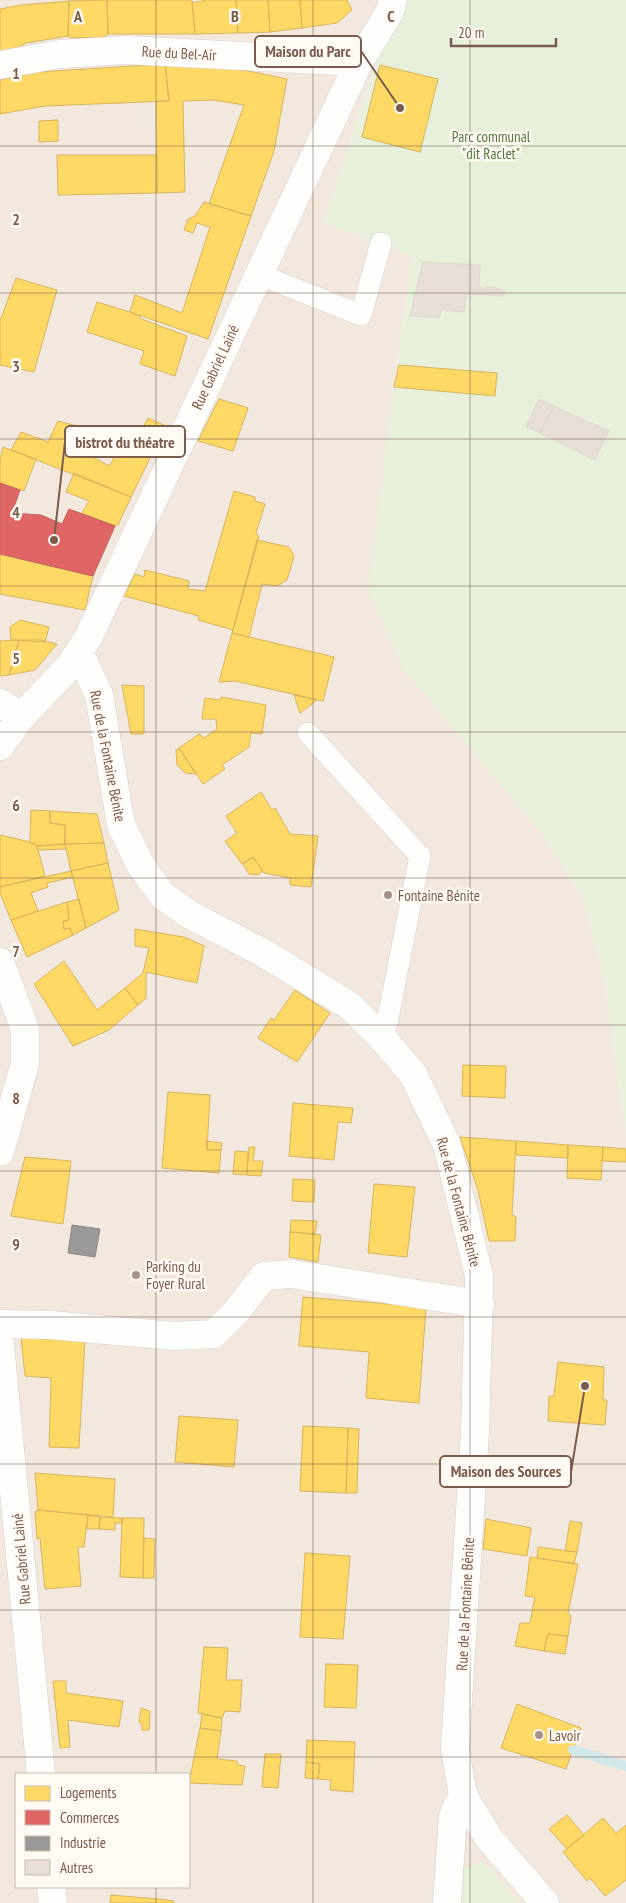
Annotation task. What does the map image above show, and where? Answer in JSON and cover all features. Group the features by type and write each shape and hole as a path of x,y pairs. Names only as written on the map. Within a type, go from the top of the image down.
{"street":[{"name":"Rue Gabriel Lainé","path":"0,746 11,710 69,667 89,636 119,568 260,275 359,62 389,13 393,0"},
{"name":"Rue du Bel-Air","path":"0,65 60,54 125,50 359,62"},
{"name":"Rue de la Fontaine Bénite","path":"80,652 98,695 121,825 141,866 162,895 190,915 262,952 350,1006 382,1038 413,1074 447,1145 479,1275 480,1304 474,1441 455,1749 463,1795"},
{"path":"0,962 25,1029 25,1063 2,1139"},
{"path":"0,1324 51,1325 173,1336 214,1334 236,1313 264,1276 292,1274 480,1304"},
{"name":"Rue Gabriel Lainé","path":"0,1345 41,1773"},
{"path":"447,1903 453,1816 463,1795"},
{"path":"463,1795 488,1837 545,1903"},
{"path":"51,1888 53,1903"}],"lane":[{"path":"260,275 361,315 381,242"},
{"path":"308,733 420,856 387,1023 382,1038"}],"shaded area":[{"path":"0,0 409,0 380,52 348,149 381,243 413,256 394,387 543,834 584,899 604,974 626,1131 626,1903 0,1903"}],"green space":[{"name":"Parc communal \"dit Raclet\"","path":"409,0 626,0 626,1131 604,974 584,899 543,834 405,671 369,591 394,387 413,256 324,223 380,52"},
{"path":"484,1862 518,1903 463,1903 464,1868"}],"building: Logements":[{"path":"107,0 192,0 195,34 108,34"},
{"path":"107,0 108,34 104,37 70,38 68,36 69,1"},
{"path":"206,0 236,0 238,33 195,34 192,3"},
{"path":"236,0 268,0 270,32 238,33"},
{"path":"268,0 300,0 302,28 270,32"},
{"path":"300,0 347,0 352,10 337,23 302,28"},
{"path":"69,1 68,36 26,43 20,47 0,51 0,9 21,5"},
{"path":"189,63 248,71 287,79 274,151 251,216 209,204 244,105 213,100 183,101 185,192 157,193 156,101 169,101 165,64"},
{"path":"165,64 169,101 45,106 0,114 0,80 38,72"},
{"path":"380,65 438,79 420,152 362,137"},
{"path":"58,120 58,141 39,142 39,121"},
{"path":"57,155 157,155 157,193 58,195"},
{"path":"204,202 251,216 208,339 130,312 135,295 182,313 210,227 197,223 193,233 184,230 188,219 195,216"},
{"path":"16,278 57,290 34,372 0,365 0,321"},
{"path":"97,302 130,312 140,316 139,318 187,336 175,376 140,364 144,351 87,332"},
{"path":"399,365 497,373 495,396 394,387"},
{"path":"219,399 248,408 233,451 198,441"},
{"path":"148,418 166,426 152,454 134,444"},
{"path":"58,421 92,430 82,451 109,466 125,441 152,454 131,497 11,450 21,432 48,442"},
{"path":"3,447 36,459 24,491 0,483 0,459"},
{"path":"74,473 131,497 118,525 115,526 82,513 89,501 66,492"},
{"path":"234,491 255,497 255,501 265,504 256,533 259,537 233,630 198,620 199,616 124,596 135,574 144,577 145,570 189,581 188,589 205,591"},
{"path":"257,540 289,547 294,556 287,580 277,586 262,584 249,637 232,633"},
{"path":"0,554 93,576 85,610 0,594"},
{"path":"20,620 49,627 45,642 11,640 10,627"},
{"path":"232,633 334,657 323,701 235,681 219,682"},
{"path":"19,640 9,675 0,676 0,641"},
{"path":"19,640 41,640 57,644 35,670 9,675"},
{"path":"122,685 144,686 144,734 131,734"},
{"path":"294,695 317,700 300,713"},
{"path":"221,697 266,705 262,734 251,733 249,747 222,765 225,769 203,784 179,748 199,734 204,738 217,729 216,719 202,719 205,698 221,700"},
{"path":"179,748 196,774 185,773 177,765 176,750"},
{"path":"261,792 272,810 275,808 290,834 318,836 311,887 290,885 290,878 264,873 253,857 242,864 225,841 237,833 226,816"},
{"path":"31,810 50,811 50,823 65,825 65,844 37,846 30,842"},
{"path":"50,811 97,814 104,843 65,844 65,825 50,823"},
{"path":"0,835 30,842 37,846 45,876 0,887"},
{"path":"104,843 108,863 71,871 65,844"},
{"path":"65,844 66,849 38,850 37,846"},
{"path":"253,857 263,871 258,875 249,874 243,864"},
{"path":"108,863 119,910 86,928 71,871"},
{"path":"71,871 73,877 47,883 48,887 31,893 38,911 11,920 0,893 0,887"},
{"path":"79,899 86,928 73,935 70,928 64,929 63,921 69,920 67,902"},
{"path":"67,902 69,920 63,921 64,929 70,928 73,935 27,957 11,920"},
{"path":"135,929 184,937 204,946 197,983 146,972 146,998 138,1005 125,988 143,973 149,948 135,946"},
{"path":"64,961 97,1010 125,988 138,1005 109,1030 73,1046 34,984"},
{"path":"295,990 330,1013 297,1062 258,1038 271,1018 274,1020"},
{"path":"463,1065 506,1066 505,1098 462,1096"},
{"path":"168,1092 210,1095 207,1150 221,1150 219,1173 162,1168"},
{"path":"293,1103 353,1108 351,1123 338,1122 334,1160 289,1156"},
{"path":"460,1137 516,1141 512,1215 516,1217 515,1241 489,1241 478,1190"},
{"path":"206,1141 222,1143 221,1150 207,1150"},
{"path":"516,1141 568,1145 568,1158 516,1155"},
{"path":"568,1145 603,1147 601,1180 567,1178"},
{"path":"249,1147 255,1147 253,1161 263,1161 261,1176 247,1175"},
{"path":"603,1147 626,1149 626,1162 602,1161"},
{"path":"235,1151 248,1152 247,1175 233,1174"},
{"path":"25,1157 71,1161 63,1224 11,1216"},
{"path":"293,1179 315,1180 314,1202 292,1201"},
{"path":"374,1184 415,1187 407,1257 368,1253"},
{"path":"291,1220 317,1221 315,1234 290,1232"},
{"path":"290,1232 321,1235 318,1262 289,1257"},
{"path":"303,1297 426,1307 419,1403 366,1398 369,1352 299,1346"},
{"path":"21,1337 85,1340 79,1448 49,1447 51,1378 25,1376"},
{"path":"558,1362 604,1367 603,1400 607,1400 605,1425 548,1421 549,1396 554,1396"},
{"path":"179,1416 238,1420 234,1467 175,1462"},
{"path":"303,1426 348,1428 346,1493 300,1491"},
{"path":"348,1428 359,1429 357,1493 346,1493"},
{"path":"35,1473 115,1479 113,1517 38,1510"},
{"path":"38,1510 88,1515 84,1547 78,1547 81,1586 45,1589 40,1538 37,1539 35,1512"},
{"path":"88,1515 100,1517 99,1529 87,1529"},
{"path":"100,1517 122,1518 122,1523 115,1523 115,1530 99,1529"},
{"path":"122,1518 144,1518 143,1578 120,1577"},
{"path":"486,1519 531,1528 527,1556 483,1549"},
{"path":"570,1521 582,1523 577,1552 565,1551"},
{"path":"144,1538 155,1539 154,1578 143,1578"},
{"path":"538,1547 577,1552 574,1564 537,1558"},
{"path":"305,1553 350,1556 343,1639 300,1637"},
{"path":"530,1557 578,1564 568,1613 571,1616 568,1636 548,1634 544,1651 515,1646 520,1623 530,1623 535,1597 525,1596"},
{"path":"548,1634 568,1636 565,1654 544,1651"},
{"path":"204,1647 228,1648 226,1680 242,1680 240,1712 225,1711 222,1718 198,1713"},
{"path":"326,1664 358,1665 356,1708 324,1707"},
{"path":"53,1681 66,1681 66,1693 123,1701 119,1727 68,1720 70,1747 60,1748"},
{"path":"517,1704 581,1728 566,1769 501,1748"},
{"path":"141,1708 150,1711 149,1730 142,1730 142,1724 139,1722"},
{"path":"202,1714 222,1718 221,1731 200,1728"},
{"path":"200,1728 221,1731 217,1759 237,1761 238,1765 245,1766 242,1785 190,1783"},
{"path":"307,1740 355,1742 353,1792 330,1790 331,1780 318,1779 320,1764 306,1762"},
{"path":"265,1754 281,1754 278,1788 262,1787"},
{"path":"306,1762 320,1764 318,1779 305,1778"},
{"path":"567,1815 584,1835 567,1849 549,1829"},
{"path":"603,1818 616,1833 626,1825 626,1880 605,1896 590,1878 587,1881 563,1852"},
{"path":"111,1895 174,1901 174,1903 110,1903"}],"building: Commerces":[{"path":"0,483 20,490 12,513 41,515 62,524 69,509 115,526 93,576 0,554"}],"building: Industrie":[{"path":"72,1225 100,1229 95,1257 68,1253"}],"building: Autres":[{"path":"423,262 480,265 479,287 483,289 494,287 505,291 503,296 467,294 464,312 441,310 439,318 410,316"},
{"path":"539,399 554,406 540,433 526,427"},
{"path":"554,406 609,431 595,460 540,433"}],"waterway":[{"path":"573,1750 626,1766"}],"place":[{"name":"Maison du Parc","path":"400,108"},
{"name":"bistrot du théatre","path":"54,540"},
{"name":"Fontaine Bénite","path":"388,895"},
{"name":"Parking du Foyer Rural","path":"136,1275"},
{"name":"Maison des Sources","path":"585,1386"},
{"name":"Lavoir","path":"539,1735"}]}
